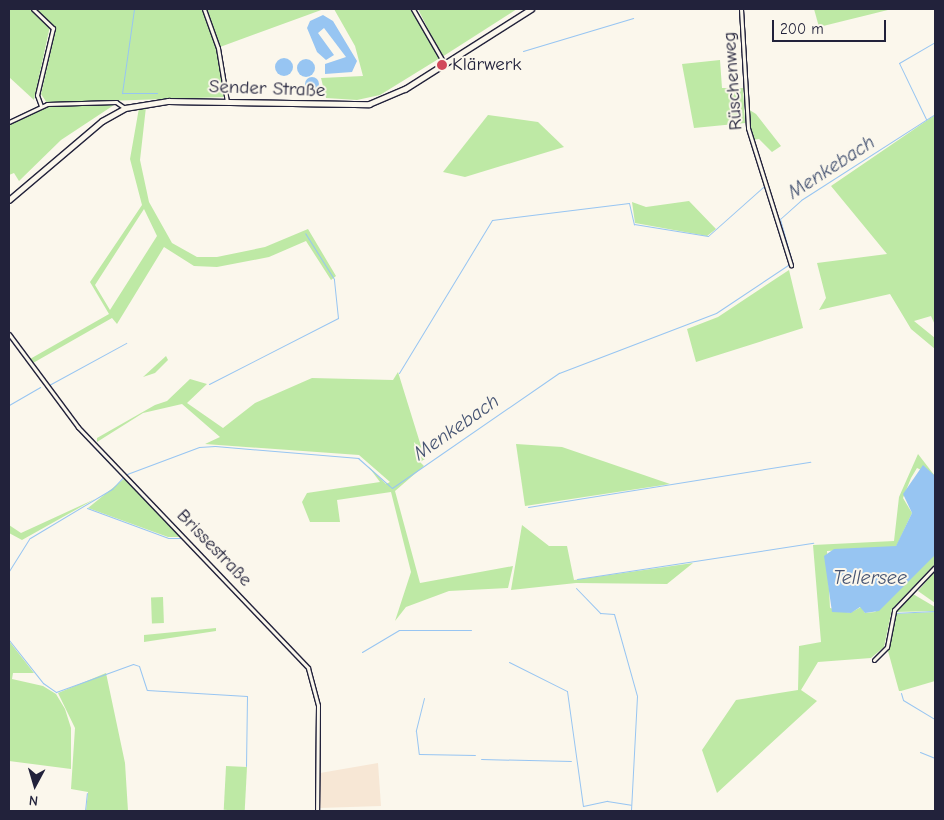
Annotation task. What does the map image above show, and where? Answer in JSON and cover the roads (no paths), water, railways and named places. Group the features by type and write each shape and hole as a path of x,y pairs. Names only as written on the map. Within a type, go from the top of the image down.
{"main road":[{"name":"Sender Straße","path":"9,200 102,121 125,108 161,101 369,104 394,95 531,9"}],"street":[{"path":"32,9 53,28 37,95 41,106"},
{"path":"204,9 218,48 227,103"},
{"path":"414,9 444,63"},
{"name":"Rüschenweg","path":"741,9 748,128 791,266"},
{"path":"9,122 41,106 116,102 125,108"},
{"name":"Brissestraße","path":"9,334 73,421 308,668 318,704 317,811"},
{"path":"874,660 887,647 894,610 935,567"}],"water":[{"path":"323,15 333,21 357,61 352,72 325,74 325,64 346,57 324,28 318,33 334,55 326,60 317,52 307,28 310,21"},
{"path":"284,58 290,61 293,67 290,73 284,76 278,73 275,67 278,61"},
{"path":"306,59 312,62 315,68 312,74 306,77 300,74 297,68 300,62"},
{"path":"312,77 317,79 319,84 317,89 312,91 307,89 305,84 307,79"},
{"name":"Tellersee","path":"923,465 935,476 935,555 879,611 865,613 860,607 851,613 832,612 824,556 834,549 896,546 912,513 903,494"}],"waterway":[{"path":"134,9 122,93 157,93"},
{"path":"739,9 741,30"},
{"path":"523,51 633,18"},
{"path":"926,119 899,63 935,42"},
{"name":"Menkebach","path":"792,262 780,219 801,200 935,114"},
{"path":"399,373 492,220 629,203 634,224 708,236 763,187"},
{"path":"209,384 338,318 334,279 305,233"},
{"name":"Menkebach","path":"127,474 199,447 215,446 358,458 392,488 559,373 716,313 788,265"},
{"path":"49,385 126,343"},
{"path":"9,405 40,387"},
{"path":"90,443 119,473"},
{"path":"528,507 810,462"},
{"name":"Menkebach","path":"9,571 30,538 112,489 123,477"},
{"path":"87,508 168,538 182,538"},
{"path":"577,579 813,543"},
{"path":"576,588 600,613 614,614 637,696 631,811"},
{"path":"894,613 935,611"},
{"path":"362,652 399,630 471,630"},
{"path":"9,640 43,683 56,692 133,664 139,666 147,690 247,696 246,766"},
{"path":"509,662 567,691 583,806 607,801 631,805"},
{"path":"901,693 903,700 935,719"},
{"path":"424,698 416,731 419,754 475,755"},
{"path":"920,752 935,758"},
{"path":"481,759 571,761"},
{"path":"85,811 87,793"}],"place":[{"name":"Klärwerk","path":"442,65"}]}
